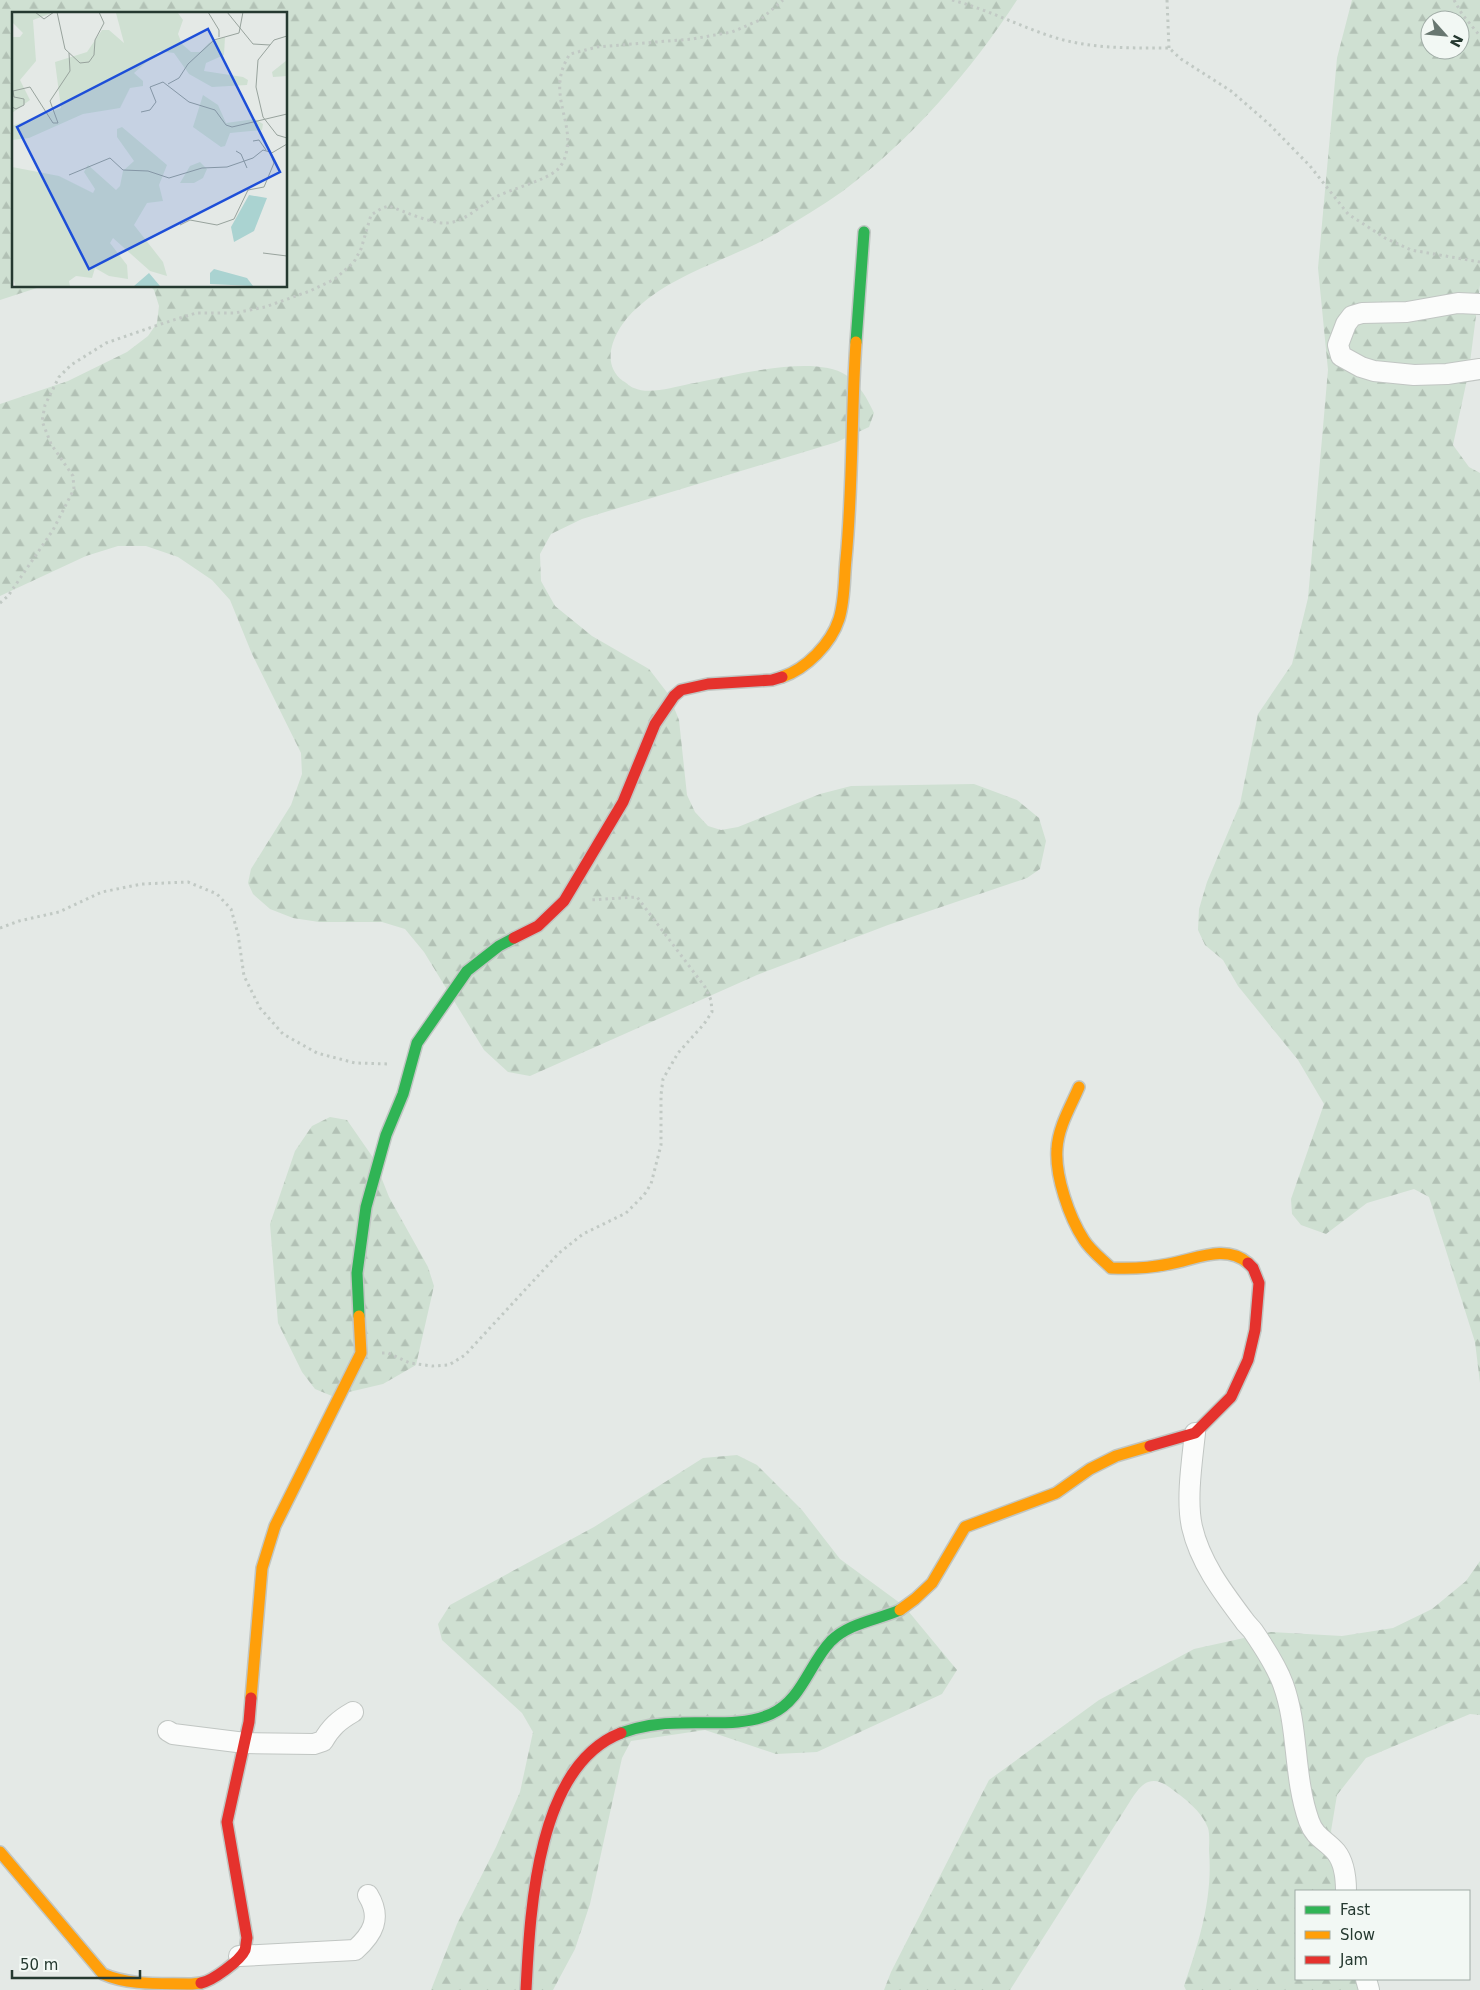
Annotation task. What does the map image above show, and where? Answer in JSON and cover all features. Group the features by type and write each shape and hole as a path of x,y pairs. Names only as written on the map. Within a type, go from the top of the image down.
{"street":[{"path":"0,1852 103,1974 112,1978 128,1982 192,1987 208,1982 245,1950 247,1938 227,1822 251,1705 262,1568 275,1526 361,1352 357,1273 366,1207 386,1135 403,1094 417,1043 467,971 499,946 538,926 564,901 623,802 655,724 674,696 681,690 701,685 772,680 790,674 811,659 829,640 839,619 848,536 852,395 864,232"},
{"path":"1480,304 1458,303 1407,312 1362,313 1352,316 1346,324 1338,345 1341,356 1374,371 1414,375 1447,374 1480,369"},
{"path":"526,1990 531,1906 539,1863 555,1806 572,1773 595,1748 616,1734 649,1726 748,1721 779,1710 786,1706 793,1697 830,1642 857,1624 901,1609 922,1593 935,1580 959,1534 965,1527 1056,1493 1090,1469 1116,1456 1195,1433 1231,1397 1248,1360 1255,1330 1259,1283 1253,1268 1243,1259 1234,1255 1206,1254 1171,1264 1132,1269 1111,1268 1085,1242 1072,1218 1058,1170 1057,1148 1079,1087"},
{"path":"1195,1433 1190,1480 1192,1525 1198,1549 1211,1574 1244,1622 1252,1629 1282,1682 1291,1710 1303,1804 1310,1825 1320,1840 1334,1850 1341,1859 1346,1890"},
{"path":"168,1731 173,1734 244,1742 314,1744 323,1741 329,1730 339,1720 353,1712"},
{"path":"239,1956 355,1950 363,1943 376,1917 375,1906 368,1895"}],"path":[{"path":"0,603 8,596 53,530 74,490 73,476 51,444 42,421 48,398 59,377 71,365 106,344 161,324 196,314 235,313 266,307 310,291 335,279 354,262 371,214 382,208 389,206 444,223 461,219 495,197 558,170 565,158 568,142 560,92 560,77 562,65 570,54 597,48 692,39 732,32 760,20 783,0"},
{"path":"952,0 1006,18 1050,36 1102,48 1169,48 1181,59 1232,92 1269,124 1310,166 1348,214 1385,238 1412,250 1480,262"},
{"path":"1167,0 1169,48"},
{"path":"1454,0 1462,14 1480,36"},
{"path":"0,928 58,912 102,892 142,884 188,882 217,894 231,909 238,934 244,976 260,1008 283,1034 317,1053 354,1063 389,1065 417,1043"},
{"path":"361,1352 388,1353 410,1363 432,1366 449,1365 465,1355 559,1252 583,1234 626,1213 644,1195 651,1184 660,1145 663,1079 678,1053 704,1024 712,1012 711,1000 705,987 637,896 564,901"}],"green space":[{"path":"0,0 1017,0 980,53 938,103 916,127 868,171 835,197 777,233 687,275 652,296 630,315 617,334 613,344 611,364 615,373 631,387 647,391 747,372 792,366 813,366 831,369 846,375 863,392 874,413 869,427 837,442 582,519 551,534 540,554 541,581 555,606 592,636 649,669 669,695 679,720 687,795 695,812 708,826 721,830 738,827 820,794 851,786 974,784 1017,800 1039,818 1046,841 1040,869 1027,878 888,925 757,975 530,1076 508,1072 484,1050 424,952 405,929 382,922 319,922 293,918 270,909 253,894 248,883 251,869 291,805 302,774 301,753 252,654 230,600 212,580 178,557 146,546 118,546 86,556 0,596 0,404 68,381 127,352 148,336 157,323 159,306 152,288 288,288 288,12 12,12 12,288 37,288 0,300"},
{"path":"1352,0 1480,0 1480,285 1469,370 1453,445 1469,467 1480,473 1480,1383 1475,1342 1429,1197 1414,1189 1367,1203 1326,1234 1301,1225 1292,1214 1291,1199 1324,1104 1298,1060 1238,986 1223,960 1205,945 1198,930 1199,909 1207,882 1240,804 1258,714 1292,664 1308,598 1328,370 1318,268 1337,58"},
{"path":"330,1117 347,1120 374,1159 389,1197 428,1267 434,1286 416,1365 383,1384 332,1396 315,1389 302,1372 278,1323 270,1224 295,1151 312,1126"},
{"path":"737,1455 757,1465 802,1510 840,1559 904,1606 957,1670 942,1694 817,1752 776,1754 705,1730 631,1741 622,1758 590,1904 575,1949 553,1990 431,1990 457,1924 496,1847 520,1792 533,1732 522,1713 442,1640 438,1624 450,1605 594,1527 703,1458"},
{"path":"1480,1561 1480,1715 1470,1714 1366,1758 1337,1795 1331,1831 1343,1890 1295,1890 1295,1980 1364,1980 1365,1990 1186,1990 1184,1986 1200,1936 1207,1903 1210,1868 1209,1831 1205,1822 1192,1805 1169,1787 1161,1782 1154,1781 1147,1782 1137,1791 1010,1990 884,1990 891,1972 989,1780 1099,1700 1194,1649 1271,1632 1342,1636 1393,1628 1432,1609 1466,1581"}],"traffic: fast":[{"path":"856,342 864,232"},
{"path":"359,1316 357,1273 366,1207 386,1135 403,1094 417,1043 467,971 499,946 514,938"},
{"path":"621,1733 658,1724 739,1722 771,1714 782,1708 798,1691 823,1650 838,1635 855,1626 900,1610"}],"traffic: slow":[{"path":"782,677 800,668 824,646 835,628 841,612 850,505 856,342"},
{"path":"1079,1087 1060,1133 1057,1160 1068,1208 1078,1231 1093,1251 1111,1268 1155,1266 1219,1253 1239,1257 1248,1263"},
{"path":"251,1698 262,1568 275,1526 361,1353 359,1316"},
{"path":"900,1610 932,1583 965,1527 1056,1493 1090,1469 1116,1456 1150,1446"},
{"path":"0,1852 103,1974 135,1982 158,1984 201,1983"}],"traffic: jam":[{"path":"514,938 538,926 564,901 623,802 655,724 674,696 681,690 708,684 772,680 782,677"},
{"path":"1150,1446 1195,1433 1231,1397 1248,1360 1255,1330 1259,1283 1253,1268 1248,1263"},
{"path":"201,1983 212,1979 232,1965 246,1947 247,1938 227,1822 249,1722 251,1698"},
{"path":"526,1990 535,1884 543,1845 555,1809 571,1776 593,1750 621,1733"}]}
